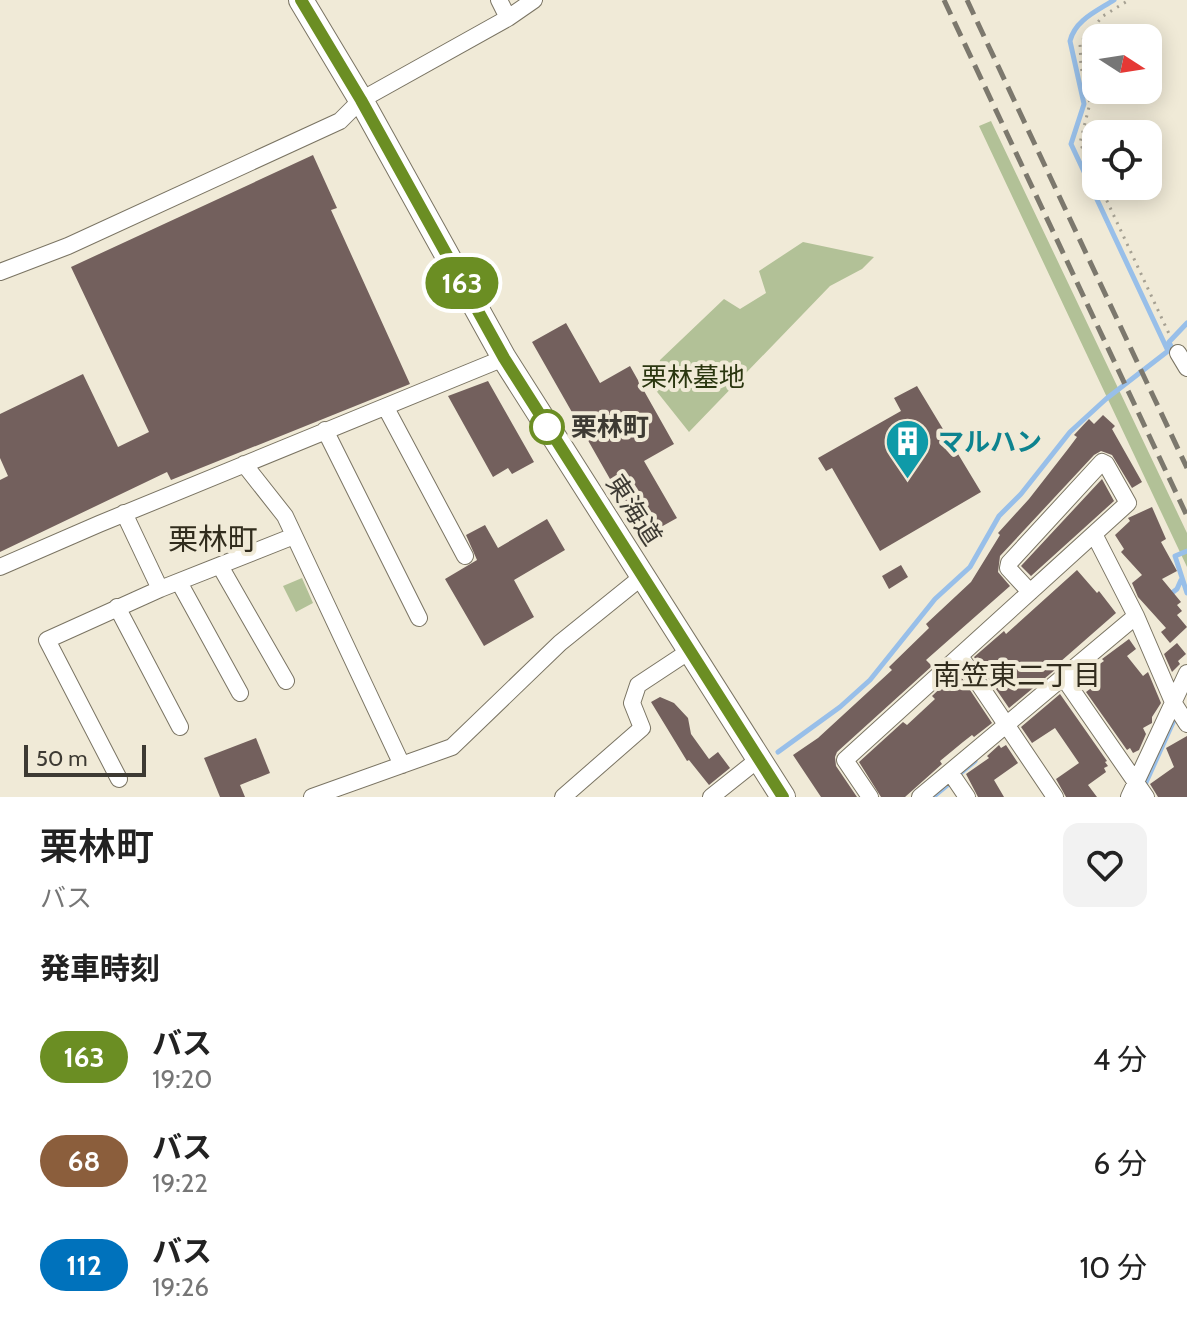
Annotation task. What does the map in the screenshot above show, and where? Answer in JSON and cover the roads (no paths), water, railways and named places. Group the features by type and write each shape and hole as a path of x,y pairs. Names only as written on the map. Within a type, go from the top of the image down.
{"highway":[{"name":"東海道","path":"301,0 361,100 504,358 783,797"}],"street":[{"path":"499,0 508,18"},
{"path":"0,272 68,246 340,121 361,100 508,18 534,0"},
{"path":"1178,353 1187,368"},
{"path":"0,567 504,358"},
{"path":"386,408 465,556"},
{"path":"325,430 419,618"},
{"path":"870,797 845,760 960,656 1128,503 1106,464 1102,462 1009,563 1008,568 1030,592"},
{"path":"244,464 285,516 402,765"},
{"path":"124,513 160,589"},
{"path":"1094,534 1136,616 1173,702 1187,724"},
{"path":"119,779 47,640 117,607 294,536"},
{"path":"220,566 286,681"},
{"path":"312,797 452,747 560,643 643,576"},
{"path":"179,582 240,693"},
{"path":"117,607 180,727"},
{"path":"920,797 1136,616"},
{"path":"563,797 642,728 632,703 638,685 691,650"},
{"path":"960,656 1055,797"},
{"path":"1133,790 1187,673"},
{"path":"1063,677 1133,790 1146,797"},
{"path":"711,797 760,758"},
{"path":"950,772 967,797"}],"waterway":[{"path":"778,752 840,707 870,680 935,599 970,567 999,516 1021,494 1070,432 1106,399 1168,351 1071,144 1084,104 1070,41 1082,22 1114,0"},
{"path":"1174,353 1169,342 1187,323"},
{"path":"1187,551 1175,556 1187,593"},
{"path":"1168,596 1177,589 1181,580"},
{"path":"1143,789 1175,718"},
{"path":"958,775 975,761"},
{"path":"933,797 951,782"}],"railway":[{"path":"944,0 1187,516"},
{"path":"967,0 1187,468"}],"place":[{"name":"栗林町","path":"547,427"},
{"name":"マルハン","path":"907,481"}],"district":[{"name":"栗林町","path":"213,539"},
{"name":"南笠東二丁目","path":"1017,675"}],"park label":[{"name":"栗林墓地","path":"693,377"}]}
